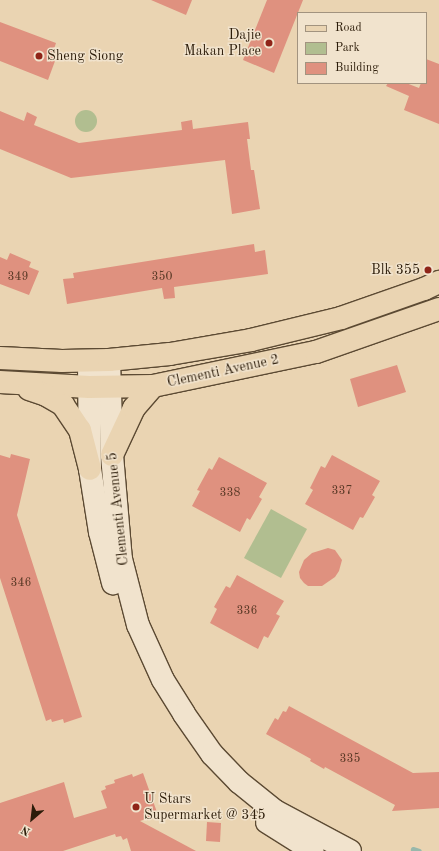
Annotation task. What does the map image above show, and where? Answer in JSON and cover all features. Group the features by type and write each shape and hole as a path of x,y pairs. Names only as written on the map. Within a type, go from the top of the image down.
{"main road":[{"name":"Clementi Avenue 2","path":"0,358 99,360 170,354 251,340 341,318 424,289 439,282"},
{"name":"Clementi Avenue 2","path":"8,383 99,387 153,386 316,352 439,309"},
{"path":"215,346 212,351 213,360 217,369 221,372"},
{"path":"8,383 46,395 63,405 80,430 90,469"},
{"path":"112,455 134,408 153,386"}],"street":[{"name":"Clementi Avenue 5","path":"99,360 99,387 90,469 100,532 126,632 158,699 172,722 221,782 267,822 313,851"},
{"name":"Clementi Avenue 5","path":"99,387 112,455 121,559 138,625 163,680 184,714 212,754 239,782 276,811 350,851"}],"green space":[{"path":"82,110 90,110 97,117 97,125 90,132 82,132 75,125 75,117"},
{"path":"271,509 307,529 281,578 244,558"}],"building":[{"path":"151,0 192,0 186,15"},
{"path":"267,0 303,0 274,73 243,60"},
{"path":"0,22 56,43 54,49 57,50 53,60 55,61 48,80 0,61"},
{"path":"427,59 439,64 439,124 404,110 409,96 386,86 387,84 409,84 419,88 421,84 427,84"},
{"path":"0,111 24,121 27,112 37,117 34,125 79,143 182,130 181,122 192,120 193,129 248,122 250,139 247,139 251,170 254,170 260,209 232,214 225,160 71,178 0,149"},
{"path":"254,244 255,252 265,250 268,274 174,287 175,298 164,299 162,288 67,304 63,279 74,278 73,273"},
{"path":"10,253 31,262 29,267 39,271 29,295 0,284 0,257 7,260"},
{"path":"397,365 406,392 358,407 350,379"},
{"path":"11,454 30,459 17,515 82,717 64,723 63,719 52,722 51,719 46,721 0,578 0,455 10,458"},
{"path":"332,455 380,481 372,495 375,497 363,518 360,517 353,530 305,504 313,490 310,488 321,466 325,468"},
{"path":"219,457 267,483 259,497 262,499 250,520 247,518 240,532 192,506 200,491 197,490 209,468 212,470"},
{"path":"328,548 335,550 342,560 339,571 335,577 322,586 308,586 300,578 299,572 304,560 312,553"},
{"path":"237,575 284,601 276,614 280,616 268,638 264,636 258,649 210,623 217,609 214,607 226,586 230,588"},
{"path":"289,706 413,773 439,772 439,808 392,811 395,805 325,767 324,769 310,761 311,759 266,734 275,718 278,720 283,711 286,712"},
{"path":"143,773 158,815 140,821 196,851 131,851 127,838 123,840 121,836 116,837 115,834 63,851 0,851 0,803 64,782 74,818 107,808 101,791 106,789 105,786 115,783 114,780 132,774 133,777"},
{"path":"207,822 221,823 220,842 206,841"}],"waterway":[{"path":"413,849 419,851"}],"place":[{"name":"Dajie Makan Place","path":"269,43"},
{"name":"Sheng Siong","path":"39,56"},
{"name":"Blk 355","path":"428,270"},
{"name":"U Stars Supermarket @ 345","path":"136,807"}]}
